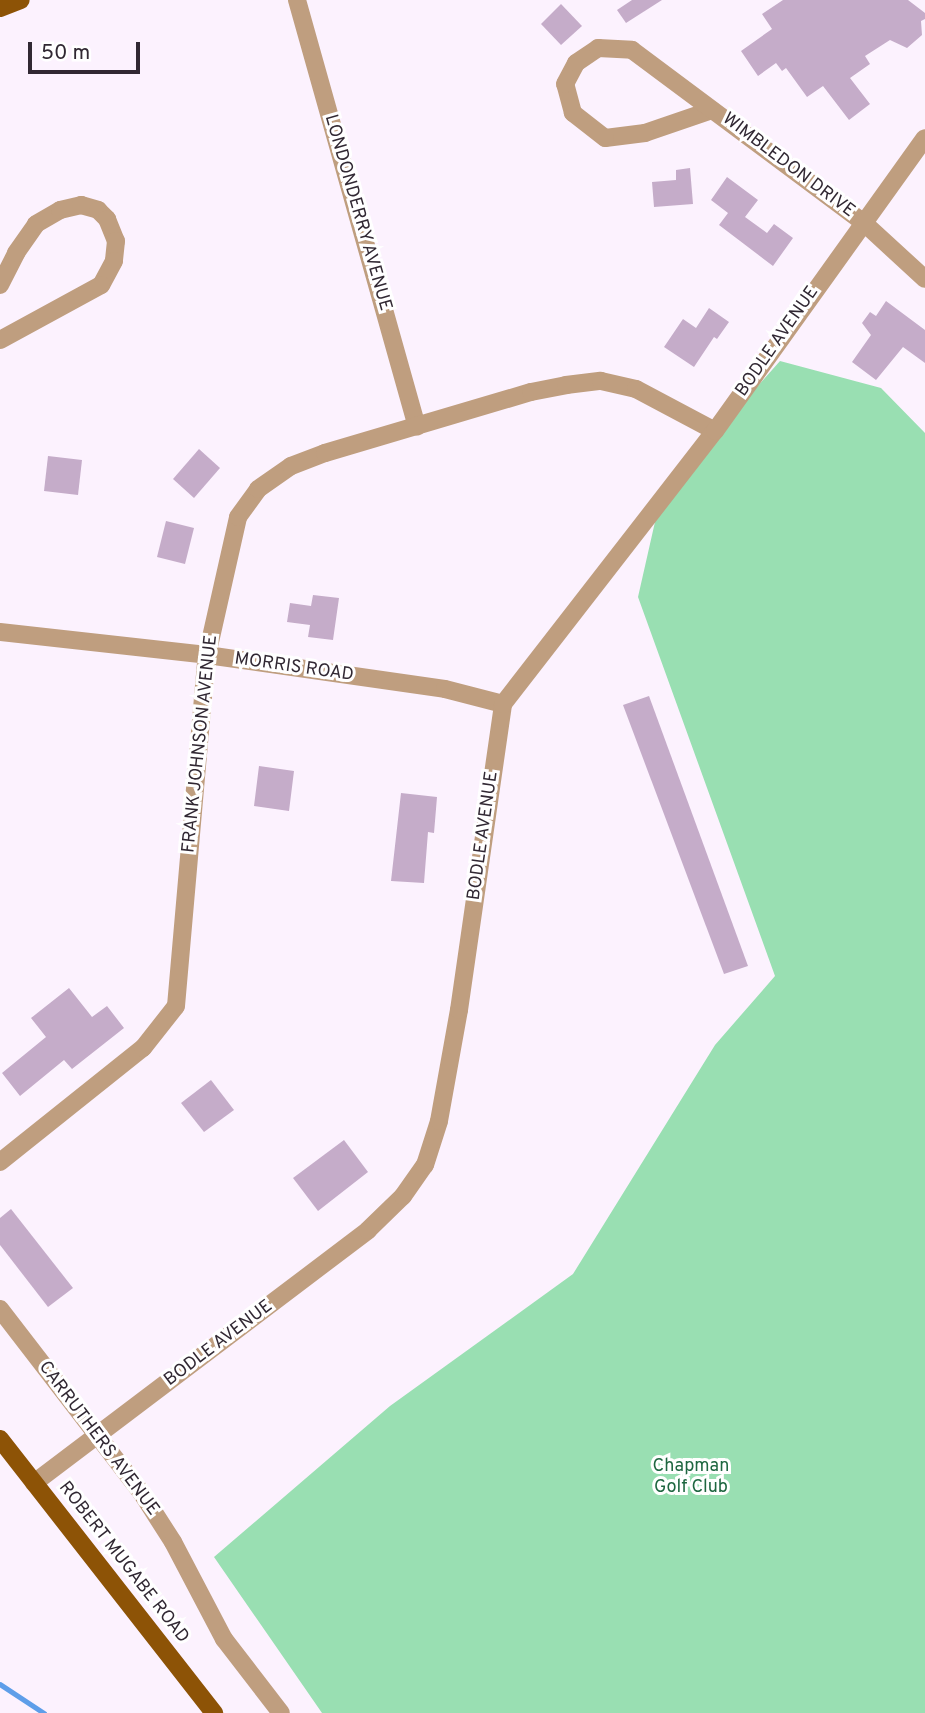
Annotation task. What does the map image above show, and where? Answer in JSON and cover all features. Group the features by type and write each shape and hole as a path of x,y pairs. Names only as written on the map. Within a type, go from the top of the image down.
{"main road":[{"path":"0,8 21,0"},
{"name":"ROBERT MUGABE ROAD","path":"0,1439 214,1713"}],"street":[{"name":"LONDONDERRY AVENUE","path":"298,0 417,426"},
{"name":"WIMBLEDON DRIVE","path":"712,110 645,134 605,138 573,113 565,84 576,63 598,48 632,50 863,222 925,279"},
{"name":"BODLE AVENUE","path":"34,1483 368,1230 403,1196 425,1165 439,1121 459,1010 503,704 715,430 925,138"},
{"path":"0,285 16,253 36,225 48,217 60,210 81,205 97,210 107,219 116,241 114,261 101,285 0,340"},
{"name":"FRANK JOHNSON AVENUE","path":"0,1162 143,1048 176,1006 207,655 238,517 258,489 302,461 531,392 601,381 636,389 715,430"},
{"name":"MORRIS ROAD","path":"0,632 207,655 445,689 503,704"},
{"name":"CARRUTHERS AVENUE","path":"0,1309 141,1492 173,1542 223,1639 281,1713"}],"green space":[{"name":"Chapman Golf Club","path":"780,361 881,388 925,433 925,1713 322,1713 214,1557 390,1406 573,1274 715,1045 775,976 638,597 657,513 714,435"}],"building":[{"path":"632,0 662,0 626,23 617,10"},
{"path":"783,0 908,0 925,13 925,19 921,21 922,35 907,48 890,40 865,56 870,64 850,78 870,104 849,120 823,86 807,97 786,68 782,71 776,63 758,76 741,51 772,29 762,14"},
{"path":"561,4 582,26 561,45 541,24"},
{"path":"690,168 693,204 654,207 652,182 676,180 676,170"},
{"path":"727,177 758,200 745,217 767,233 774,224 793,238 773,266 719,225 728,213 711,200"},
{"path":"886,301 925,330 925,363 903,347 876,380 852,362 871,335 862,323 870,312 876,316"},
{"path":"709,308 729,322 717,339 714,337 694,367 664,347 683,319 696,328"},
{"path":"199,449 220,468 194,498 173,479"},
{"path":"48,456 82,460 78,495 44,491"},
{"path":"166,521 194,528 185,564 157,557"},
{"path":"313,595 339,598 333,640 308,637 310,625 287,622 290,603 311,606"},
{"path":"649,696 748,966 724,974 623,705"},
{"path":"259,766 294,771 289,811 254,806"},
{"path":"401,793 437,797 434,833 428,832 424,883 391,881"},
{"path":"69,988 92,1017 107,1006 124,1028 72,1069 64,1060 20,1096 2,1073 46,1037 31,1018"},
{"path":"211,1080 234,1110 204,1132 181,1103"},
{"path":"344,1140 368,1172 318,1211 293,1178"},
{"path":"11,1209 73,1288 48,1307 0,1245 0,1218"}],"waterway":[{"path":"0,1684 44,1713"}]}
